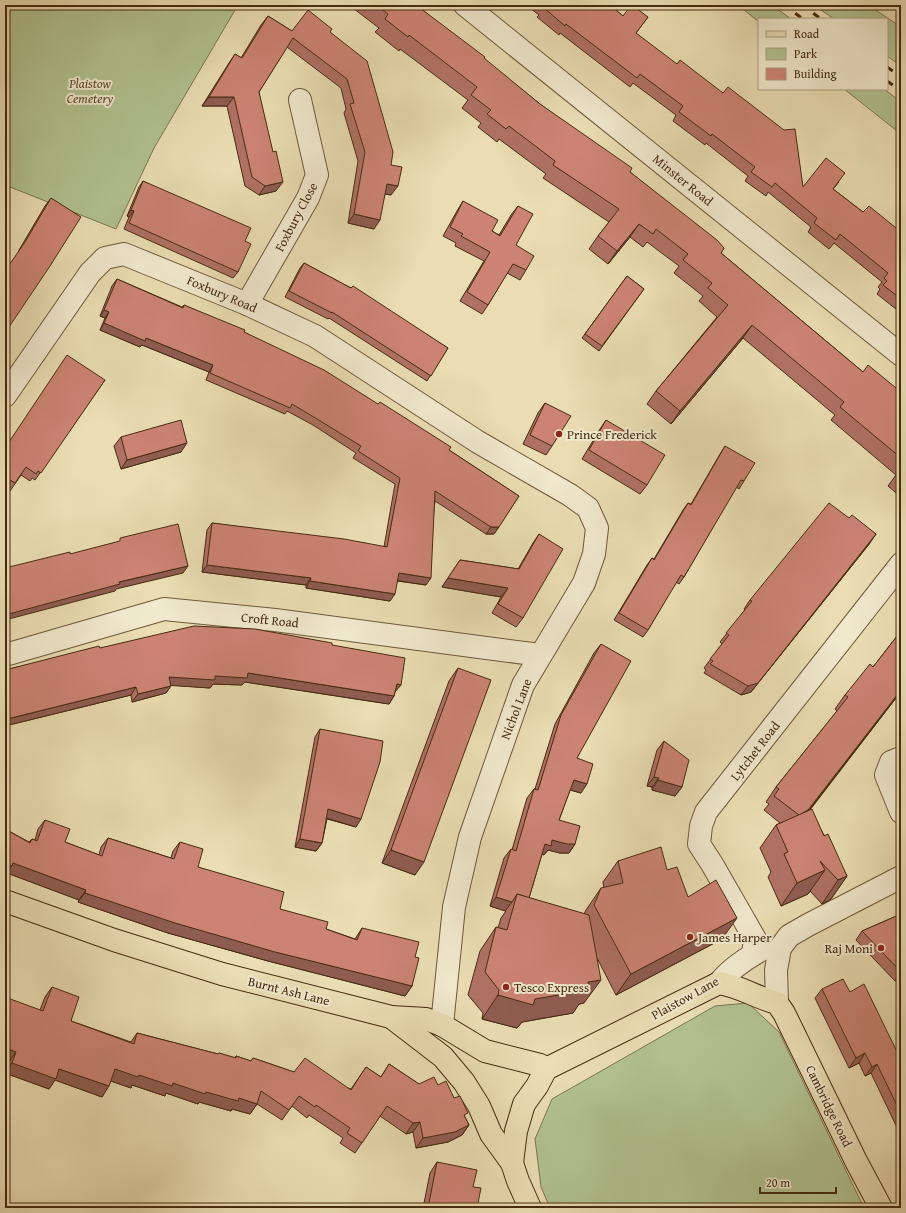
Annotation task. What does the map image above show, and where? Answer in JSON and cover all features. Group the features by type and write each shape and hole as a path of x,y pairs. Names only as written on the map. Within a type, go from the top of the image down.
{"main road":[{"name":"Burnt Ash Lane","path":"5,901 114,940 222,974 391,1017 443,1057 464,1082 478,1106 491,1134 515,1172 530,1208"},
{"path":"719,983 743,988 764,1000 778,1003"},
{"name":"Plaistow Lane","path":"546,1069 719,983"},
{"name":"Cambridge Road","path":"778,1003 881,1208"},
{"path":"391,1017 426,1018 442,1025 485,1050 540,1065 546,1069 537,1086 524,1104 516,1131 515,1172"}],"street":[{"name":"Minster Road","path":"465,5 901,355"},
{"name":"Foxbury Close","path":"247,304 308,198 317,175 300,100"},
{"name":"Foxbury Road","path":"5,396 90,273 105,258 124,254 247,304 315,336 478,442"},
{"name":"Nichol Lane","path":"442,1025 454,907 470,837 524,685 540,655 584,583 594,554 597,528 588,508 570,495 478,442"},
{"name":"Lytchet Road","path":"753,954 755,940 712,864 698,844 701,826 706,812 901,564"},
{"name":"Croft Road","path":"5,654 164,610 275,620 540,655"},
{"path":"901,758 891,762 886,775 901,812"},
{"path":"780,948 790,936 808,925 901,876"},
{"name":"Plaistow Lane","path":"719,983 727,972 753,954 769,946 780,948"},
{"name":"Cambridge Road","path":"778,1003 776,970 780,948"},
{"path":"515,1172 521,1208"}],"green space":[{"name":"Plaistow Cemetery","path":"5,5 238,5 154,148 116,229 5,185"},
{"path":"738,5 772,5 790,18 758,18 758,21"},
{"path":"814,5 868,5 888,18 833,18"},
{"path":"888,18 901,27 901,66 888,57"},
{"path":"845,90 885,90 901,102 901,134"},
{"path":"748,1003 779,1032 864,1208 550,1208 541,1187 535,1139 552,1099 715,1006"}],"building":[{"path":"376,5 416,5 485,57 484,58 540,104 632,168 630,172 717,240 724,248 721,253 863,372 868,365 901,392 901,458 840,407 844,402 752,325 680,411 656,391 728,305 708,288 712,283 683,260 688,254 656,229 653,234 639,224 617,251 598,236 619,209 553,165 555,161 509,126 506,129 487,114 491,110 471,95 477,87 409,35 408,37 385,19 388,14"},
{"path":"544,5 610,5 623,16 632,5 648,17 636,33 677,64 680,60 723,93 728,87 784,130 795,129 803,187 826,158 845,173 833,189 863,212 869,206 901,232 901,299 883,285 887,281 884,278 888,273 840,234 836,240 814,223 817,218 775,183 772,187 751,172 755,167 712,134 711,136 679,112 683,106 640,74 637,78 566,24 565,26 544,8"},
{"path":"308,10 332,29 330,32 367,61 393,152 391,165 402,167 398,186 387,184 380,220 354,214 365,152 350,104 354,103 347,79 293,38 259,92 273,152 276,151 283,182 265,186 252,177 234,97 209,97 235,54 242,58 268,16 292,31"},
{"path":"143,181 251,228 245,241 251,244 238,272 129,223 134,211 131,210"},
{"path":"51,198 81,217 5,333 5,271 25,242"},
{"path":"463,201 498,220 492,231 500,236 518,206 533,214 516,245 534,256 526,270 513,264 488,305 467,292 490,252 461,236 463,234 450,227"},
{"path":"304,263 351,288 353,286 448,348 431,376 332,312 289,291"},
{"path":"627,276 644,289 602,346 585,334"},
{"path":"117,279 183,308 184,305 245,330 244,332 324,370 378,404 380,402 451,447 449,450 519,496 499,527 491,527 435,491 431,578 399,573 395,594 310,581 311,578 207,565 212,523 344,539 387,547 400,478 358,451 361,446 292,404 290,408 210,373 213,365 146,338 145,341 104,323 109,312 104,310"},
{"path":"67,355 105,380 41,473 38,471 36,474 26,467 15,483 5,477 5,448"},
{"path":"545,403 571,416 552,446 530,435"},
{"path":"181,420 187,443 127,460 121,437"},
{"path":"606,420 665,455 647,485 589,450"},
{"path":"725,446 755,463 744,481 741,480 684,577 681,575 648,630 619,613 652,558 654,560 688,503 691,505"},
{"path":"901,468 901,476 897,473"},
{"path":"829,503 849,518 852,515 876,534 758,683 748,686 710,664 713,661 710,659 729,635 726,633 752,601 750,600"},
{"path":"178,524 188,566 119,582 120,584 5,615 5,568 70,552 70,554 120,541 120,538"},
{"path":"539,534 563,549 523,618 498,604 508,588 448,578 460,560 519,569"},
{"path":"194,626 255,629 405,658 401,685 397,684 394,696 248,673 247,678 215,676 215,680 169,677 171,686 138,694 136,687 7,719 5,710 5,670 99,646 100,648"},
{"path":"901,631 901,690 808,810 799,815 774,796 779,789 776,787 848,697 845,695 870,664 873,667"},
{"path":"601,644 631,661 577,758 593,764 587,784 574,780 559,820 580,826 575,844 567,844 552,840 551,846 545,844 529,898 517,894 512,902 496,897 511,849 516,851 534,789 538,790 561,715"},
{"path":"458,668 491,680 424,862 391,850"},
{"path":"320,729 383,741 380,762 361,819 328,809 322,843 300,839"},
{"path":"664,741 689,760 682,787 658,780 659,778 654,777"},
{"path":"812,809 824,836 828,834 847,876 838,880 820,861 825,870 797,883 784,854 788,852 776,825"},
{"path":"45,820 70,829 65,842 102,856 108,838 174,859 180,842 203,849 198,867 284,892 280,909 328,922 326,929 357,940 362,928 419,942 415,957 419,958 412,986 275,952 175,923 85,893 86,890 13,863 12,866 5,862 5,829 30,843 32,839 37,841"},
{"path":"661,847 667,870 677,867 688,897 716,880 737,918 631,974 594,905 601,888 623,883 618,861"},
{"path":"517,894 589,915 601,980 588,982 589,990 535,999 533,1005 498,995 499,990 485,972 496,927 507,930"},
{"path":"901,914 901,972 862,931"},
{"path":"843,979 850,992 864,984 900,1058 901,1057 901,1114 877,1064 872,1067 865,1053 856,1058 822,989"},
{"path":"52,987 79,997 71,1021 134,1044 137,1033 236,1058 236,1056 251,1061 253,1058 294,1072 305,1058 351,1090 366,1067 381,1077 389,1064 419,1084 434,1077 438,1085 446,1081 454,1098 460,1096 468,1113 464,1115 469,1125 455,1132 423,1138 420,1122 413,1123 387,1106 362,1143 347,1133 350,1128 316,1105 315,1107 299,1096 289,1110 261,1091 257,1104 239,1098 238,1101 206,1092 205,1094 173,1083 172,1086 115,1069 109,1086 59,1069 56,1079 12,1063 16,1052 5,1048 5,997 43,1011"},
{"path":"437,1162 477,1170 473,1187 481,1188 477,1208 428,1208"}],"railway":[{"path":"784,5 802,18"},
{"path":"802,5 820,18"},
{"path":"888,68 901,77"},
{"path":"888,82 901,91"}],"place":[{"name":"Prince Frederick","path":"559,434"},
{"name":"James Harper","path":"690,937"},
{"name":"Raj Moni","path":"881,948"},
{"name":"Tesco Express","path":"506,987"}]}
